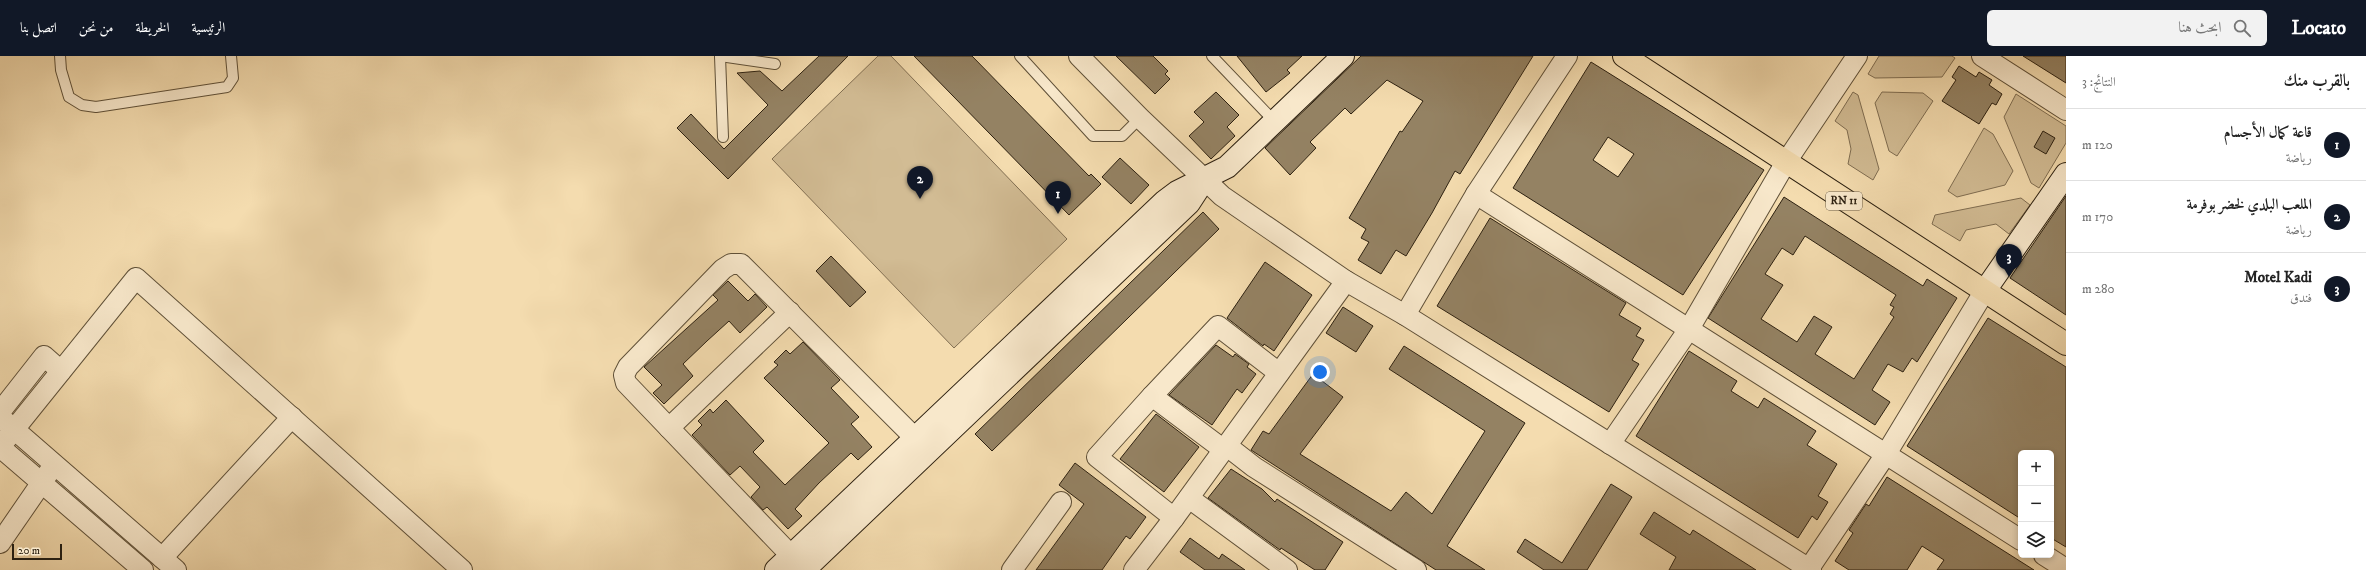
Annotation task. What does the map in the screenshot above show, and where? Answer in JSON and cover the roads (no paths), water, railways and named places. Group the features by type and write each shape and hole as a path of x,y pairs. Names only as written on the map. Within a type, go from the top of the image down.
{"main road":[{"path":"794,566 915,438 1165,201 1190,185 1204,180 1227,167 1343,56"},
{"name":"RN 11","path":"1624,56 2066,344"},
{"path":"1984,292 2066,174"},
{"path":"794,566 1189,203 1204,180"}],"street":[{"path":"1079,56 1140,118 1228,201 1346,281 1405,316 1809,570 1886,454 1984,292"},
{"path":"1405,316 1476,194 1567,56"},
{"path":"1610,444 1689,329 1786,162 1857,56"},
{"path":"1982,56 2066,110"},
{"path":"1476,194 2018,538"},
{"path":"794,566 669,428 626,383 624,375 625,370 723,269 731,264 746,267 915,438"},
{"path":"143,570 0,447 136,278 292,417 452,567"},
{"path":"1134,570 1189,498 1346,281"},
{"path":"669,428 790,312"},
{"path":"1174,518 1097,457 1218,326 1279,373"},
{"path":"0,412 44,356 62,371"},
{"path":"1152,396 1225,448 1416,570"},
{"path":"0,417 169,564 292,417"},
{"path":"0,543 41,482 55,464"},
{"path":"1189,498 1287,570"},
{"path":"1012,570 1061,502"},
{"path":"2049,558 2066,569"}],"lane":[{"path":"60,56 61,70 69,97 82,105 96,107 227,87 233,78 231,56"},
{"path":"723,137 720,56 775,64"},
{"path":"1020,56 1093,136 1122,136 1140,118"},
{"path":"1212,56 1275,122"}],"place":[{"name":"الملعب البلدي لخضر بوفرمة","path":"920,199"},
{"name":"قاعة كمال الأجسام","path":"1058,214"},
{"name":"Motel Kadi","path":"2009,277"}]}
